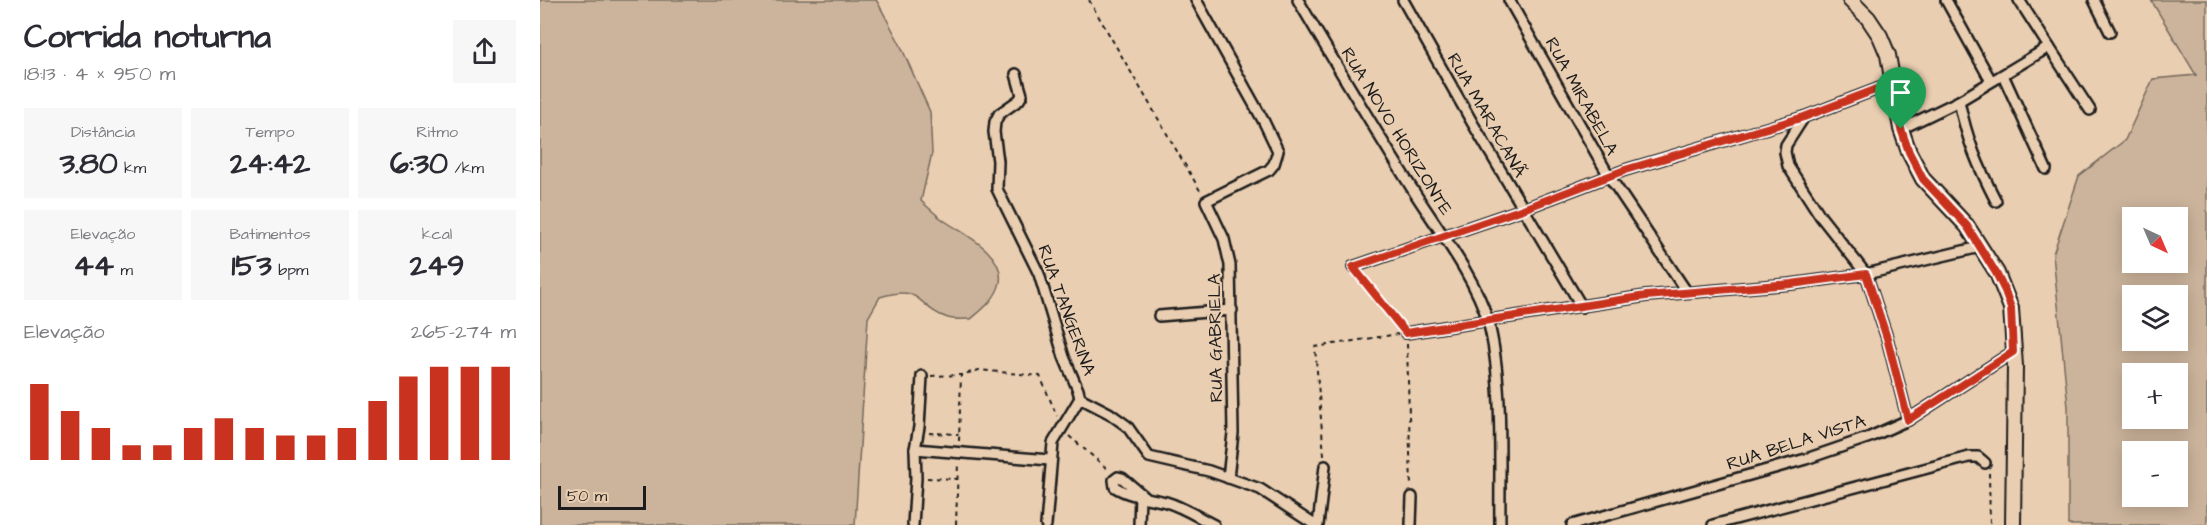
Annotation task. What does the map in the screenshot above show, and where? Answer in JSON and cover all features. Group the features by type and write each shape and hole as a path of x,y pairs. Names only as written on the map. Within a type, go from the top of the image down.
{"main road":[{"path":"1850,0 1868,18 1880,36 1888,56 1901,129 1909,152 1923,179 1967,226 1996,273 2011,308 2015,383 2013,525"}],"street":[{"path":"1196,0 1278,151 1274,164 1269,170 1206,201"},
{"name":"RUA NOVO HORIZONTE","path":"1298,0 1481,302 1488,321 1495,366 1500,525"},
{"name":"RUA MARACANÃ","path":"1403,0 1582,307"},
{"name":"RUA MIRABELA","path":"1509,0 1609,176 1686,291"},
{"path":"1946,0 1991,81"},
{"path":"2019,0 2090,111"},
{"path":"2094,0 2110,32"},
{"path":"1901,129 1959,101 2049,47"},
{"name":"RUA TANGERINA","path":"1016,74 1022,94 1019,100 999,114 994,127 998,161 997,189 1039,274 1064,357 1080,398"},
{"path":"2003,75 2046,169"},
{"path":"1353,267 1523,209 1609,176 1804,117 1893,83"},
{"path":"1959,101 1973,154 1996,201"},
{"path":"1804,117 1786,145 1788,166 1821,217 1866,274 1887,338 1908,420"},
{"name":"RUA GABRIELA","path":"1206,201 1221,231 1230,265 1233,433 1228,478"},
{"path":"1406,333 1686,291 1791,284 1866,274 1980,247"},
{"path":"1159,316 1232,309"},
{"name":"RUA BELA VISTA","path":"1572,525 1806,459 1870,437 1908,420 2014,359"},
{"path":"913,525 915,449 922,376"},
{"path":"1046,525 1053,443 1080,398 1118,419 1149,457 1209,471 1260,489 1317,525 1325,466"},
{"path":"915,449 1050,459"},
{"path":"1713,525 1969,457 1978,457 1985,463"},
{"path":"1118,477 1113,482 1115,487 1176,506 1214,525"},
{"path":"1138,525 1143,497"},
{"path":"1411,525 1412,497"}],"path":[{"path":"1089,0 1206,201"},
{"path":"1353,267 1406,333 1412,497"},
{"path":"1325,466 1315,347 1406,333"},
{"path":"922,376 961,375 979,370 1041,376 1061,428 1118,477"},
{"path":"918,433 959,434"},
{"path":"1985,463 1990,480 1990,525"},
{"path":"916,478 957,479"}],"shaded area":[{"path":"540,0 876,0 878,3 900,44 930,112 932,153 921,201 989,253 996,261 1000,271 1000,282 993,298 971,319 948,318 930,309 918,298 905,293 880,297 868,318 855,525 540,525"},
{"path":"2151,0 2207,0 2207,525 2068,525 2068,407 2053,254 2079,176 2125,140 2153,79 2196,75"}],"route":[{"path":"1893,83 1901,129 1909,152 1923,179 1967,226 1996,273 2011,308 2013,352 1908,420 1877,303 1866,274 1791,284 1646,296 1406,333 1353,267 1523,209 1625,170 1761,131 1893,83"}]}
